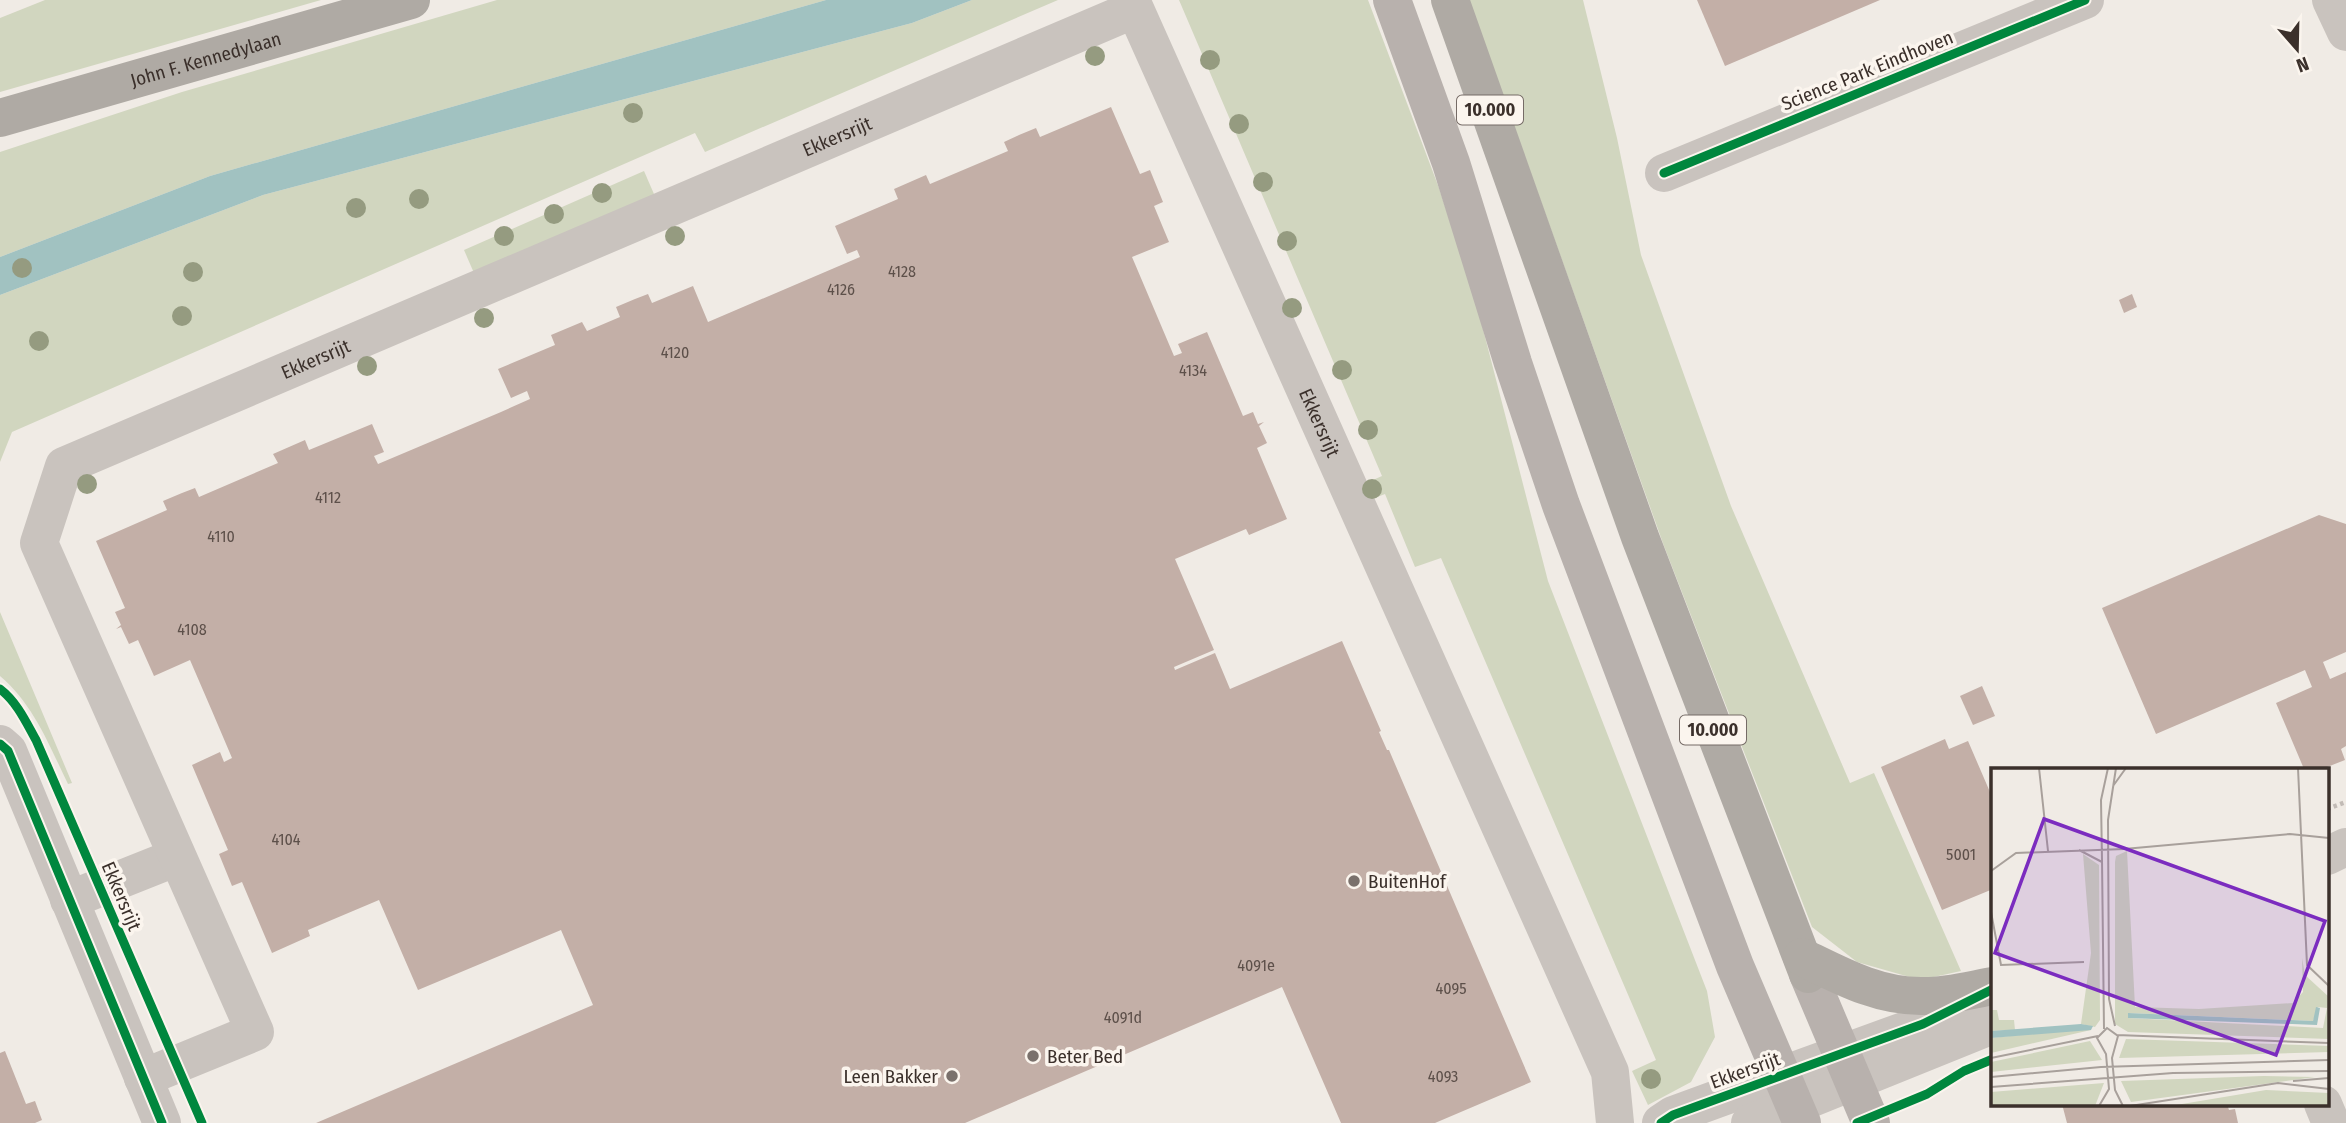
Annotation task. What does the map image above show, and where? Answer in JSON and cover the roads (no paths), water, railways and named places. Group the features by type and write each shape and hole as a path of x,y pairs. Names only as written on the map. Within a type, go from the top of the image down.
{"highway":[{"name":"John F. Kennedylaan","path":"0,118 411,0"},
{"name":"10.000","path":"1450,0 1640,537 1805,966"},
{"path":"1805,966 1867,988 1896,995 1924,997 1991,988"}],"main road":[{"name":"Ekkersrijt","path":"1392,0 1451,163 1513,363 1561,505 1735,966 1793,1101"},
{"name":"10.000","path":"1805,966 1871,1123"}],"street":[{"name":"Science Park Eindhoven","path":"1664,173 2085,0"},
{"path":"2331,0 2346,32"},
{"name":"Ekkersrijt","path":"143,1078 255,1031 39,543 64,466 1135,9 1610,1072 1615,1123"},
{"path":"0,744 8,751 162,1123"},
{"path":"2328,856 2346,847"},
{"path":"69,900 177,857"},
{"path":"1848,1068 1923,1024 1991,989"},
{"path":"1848,1068 1991,1026"},
{"name":"Ekkersrijt","path":"1750,1123 1848,1068"},
{"name":"Ekkersrijt","path":"1661,1123 1673,1115 1793,1101"},
{"path":"2324,1106 2331,1123"}],"water":[{"path":"826,0 972,0 912,23 263,195 0,295 0,257 210,176"}],"place":[{"name":"BuitenHof","path":"1354,881"},
{"name":"Beter Bed","path":"1033,1056"},
{"name":"Leen Bakker","path":"952,1076"}]}
